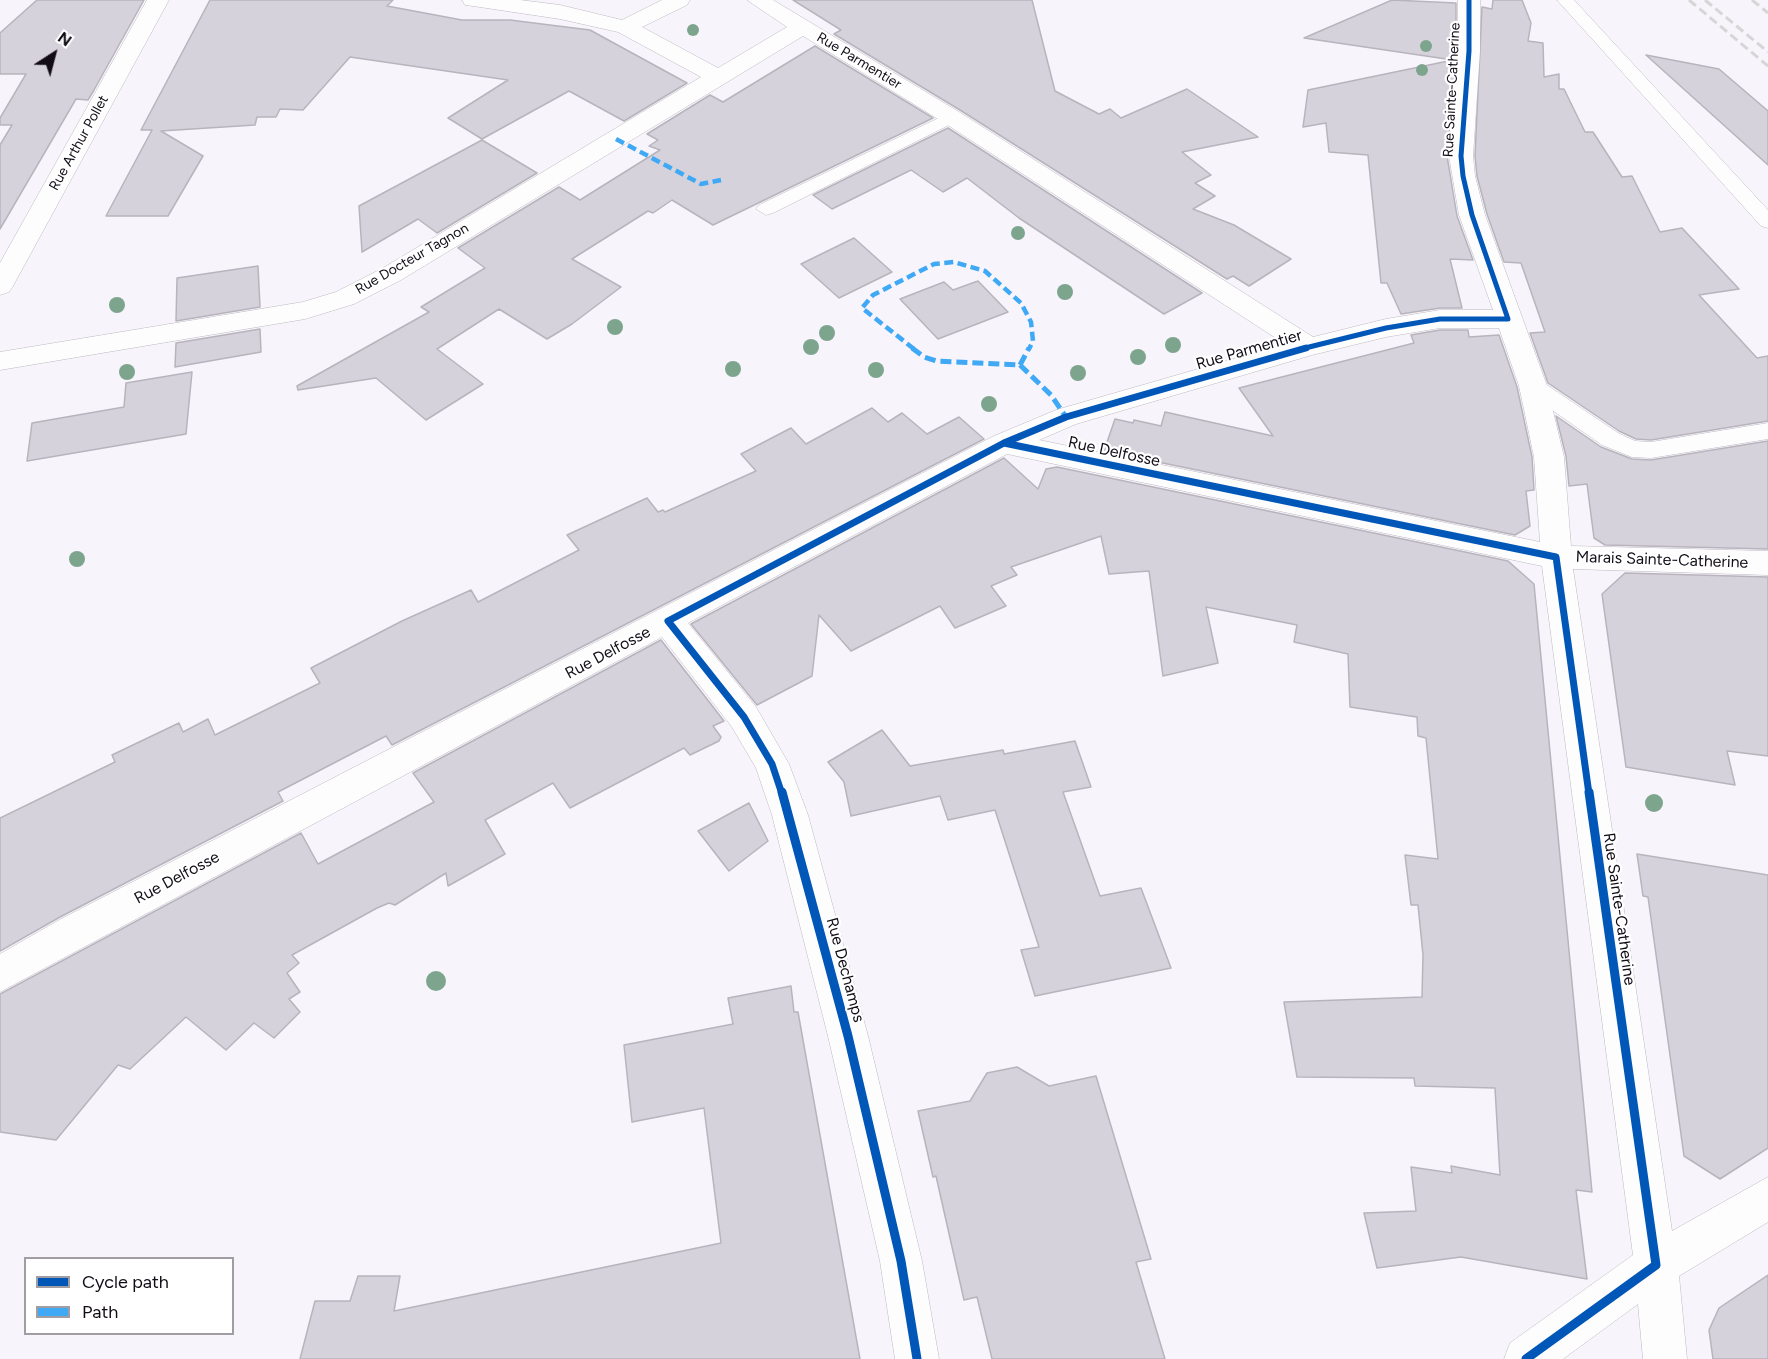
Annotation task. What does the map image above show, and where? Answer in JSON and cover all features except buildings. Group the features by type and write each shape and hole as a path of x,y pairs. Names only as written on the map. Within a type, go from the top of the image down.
{"street":[{"name":"Rue Arthur Pollet","path":"0,286 158,0"},
{"path":"473,0 560,12 625,27 718,77"},
{"path":"625,27 679,0"},
{"name":"Rue Parmentier","path":"758,0 951,117 1309,347"},
{"name":"Rue Sainte-Catherine","path":"1469,0 1469,51 1461,156 1463,176 1472,216 1533,386 1549,457 1556,557 1656,1265 1665,1359"},
{"name":"Rue Parmentier","path":"718,77 803,27"},
{"name":"Rue Docteur Tagnon","path":"0,361 305,310 345,298 392,274 718,77"},
{"name":"Rue Parmentier","path":"1004,443 1066,417 1309,347 1386,328 1440,319 1508,318"},
{"name":"Rue Delfosse","path":"0,974 74,931 1004,443 1556,557"},
{"name":"Marais Sainte-Catherine","path":"1556,557 1768,563"},
{"name":"Rue Dechamps","path":"668,621 744,717 772,764 790,815 848,1036 901,1261 917,1359"},
{"path":"1526,1359 1656,1265 1768,1198"}],"lane":[{"path":"1565,0 1768,222"},
{"path":"766,209 951,117"},
{"path":"1533,386 1610,440 1632,449 1651,450 1768,431"}],"railway":[{"path":"1689,0 1768,66"},
{"path":"1705,0 1768,52"},
{"path":"1752,0 1768,13"}],"marked path":[{"path":"616,139 701,184 721,180"},
{"path":"1020,365 937,361 924,357 869,316 862,308 873,295 934,264 954,262 985,271 1021,303 1031,322 1033,341 1020,365 1051,395 1066,417"}],"cycle path":[{"path":"917,1359 901,1261 848,1036 790,815 772,764 744,717 668,621 1004,443 1066,417 1309,347 1386,328 1440,319 1508,319 1472,215 1463,176 1461,156 1469,51 1469,0"},
{"path":"1004,443 1556,557 1656,1265 1526,1359"}]}
